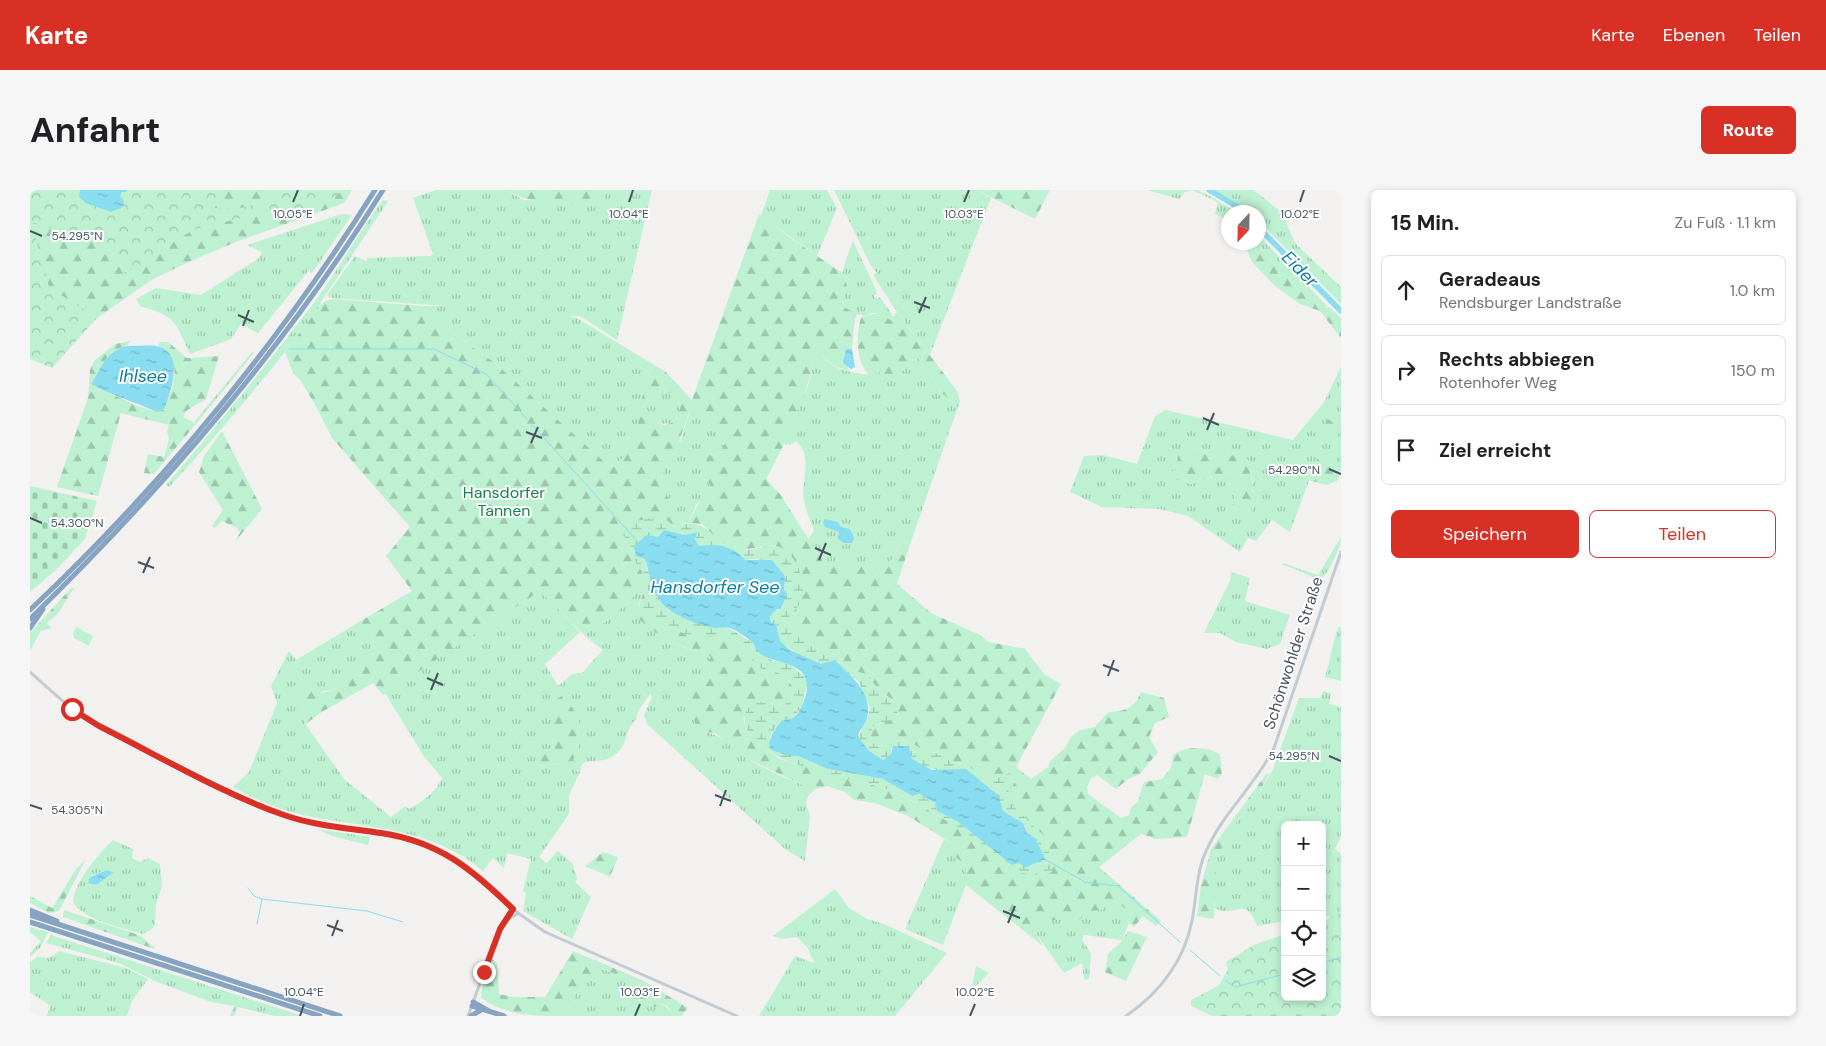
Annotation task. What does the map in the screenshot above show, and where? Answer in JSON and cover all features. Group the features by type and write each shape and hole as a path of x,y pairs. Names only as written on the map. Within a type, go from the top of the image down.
{"highway":[{"path":"30,619 140,497 233,388 311,286 375,190"},
{"path":"30,609 48,597 144,501 234,397 301,310 381,192"},
{"path":"30,628 48,597"},
{"path":"30,909 92,935"},
{"path":"30,915 340,1016"},
{"path":"30,923 320,1016"},
{"path":"472,1004 483,1010 490,1011"},
{"path":"472,1004 504,1016"},
{"path":"469,1016 483,1010"}],"street":[{"name":"Schönwohlder Straße","path":"1126,1016 1148,999 1161,985 1180,955 1190,930 1197,879 1206,850 1220,826 1260,773 1274,748 1341,552"},
{"path":"30,672 81,715 134,744 252,803 279,814 326,826 393,836 433,848 458,861 482,878 513,909 553,937 737,1016"},
{"path":"469,1016 500,931 513,909"},
{"path":"506,921 518,913"}],"green space":[{"path":"30,190 111,251 125,274 169,190 289,190 332,199 342,190 352,190 344,203 236,242 153,279 97,318 30,281"},
{"path":"30,190 221,190 215,208 241,208 262,201 277,190 342,190 332,199 300,216 261,211 242,218 195,229 159,250 149,263 125,274 111,251 102,244 35,223 32,224 49,287 97,318 52,368 30,359"},
{"path":"436,190 505,190 524,200 603,203 607,190 652,190 617,340 580,316 568,316 577,318 654,365 647,378 653,395 664,389 678,400 680,409 675,421 666,424 638,425 625,457 610,467 495,363 429,316 423,306 446,306 330,298 327,295 355,256 367,261 367,258 431,256 433,254 413,198"},
{"path":"505,190 607,190 603,203 553,204 529,199"},
{"path":"770,190 827,190 837,208 817,256 761,216"},
{"path":"834,190 977,190 991,198 930,355 897,312 873,275 877,273 871,266"},
{"path":"977,190 1050,190 1035,219"},
{"path":"1147,190 1192,190 1185,192 1179,199"},
{"path":"1192,190 1198,190 1224,205 1221,205 1221,217 1215,214 1218,202"},
{"path":"1213,190 1254,190 1282,213 1295,243 1341,287 1341,304 1266,228 1266,205 1238,205"},
{"path":"389,200 320,306 284,353 209,443 169,487 166,485 241,396 313,304 382,201"},
{"path":"342,214 352,215 311,274 310,269 258,333 241,324 231,339 190,354 173,321 161,313 140,306 136,299 156,288 201,295 259,258 262,252 247,245"},
{"name":"Hansdorfer Tannen","path":"759,214 793,240 841,272 848,288 842,302 846,308 857,314 848,364 849,371 834,366 822,355 816,353 796,418 766,479 780,494 825,565 857,565 885,571 901,543 910,544 897,584 931,613 980,635 989,642 1025,649 1045,675 1061,684 1016,767 1031,779 1048,767 1050,761 1064,749 1072,736 1080,730 1095,727 1108,712 1128,708 1135,703 1141,692 1164,698 1169,717 1155,723 1149,737 1158,752 1140,774 1128,779 1116,789 1097,775 1091,778 1087,787 1088,794 1121,818 1129,815 1131,807 1138,802 1144,782 1162,779 1171,768 1173,755 1191,748 1220,754 1222,774 1218,779 1205,774 1187,837 1156,839 1141,834 1099,867 1161,921 1156,926 1143,916 1134,927 1127,921 1132,914 1117,902 1107,904 1101,910 1090,911 1079,920 1038,920 1034,931 1043,946 966,885 966,866 956,857 956,846 908,816 875,803 854,800 845,792 827,786 815,789 807,787 750,760 715,733 704,732 695,723 691,705 692,686 711,657 667,639 641,621 636,615 643,593 640,590 611,618 584,635 540,591 383,695 373,683 320,713 306,724 300,692 312,686 322,693 334,690 351,680 368,657 375,636 370,631 357,631 354,625 412,591 386,556 410,527 332,438 301,381 293,373 285,352 325,301 334,299 423,306 429,316 495,363 610,467 625,457 638,425 639,413 646,414 651,422 665,425 675,421 680,409 678,400 664,389 653,395 647,408 640,407 647,378 654,365 666,372 692,400","holes":["691,408 694,408 726,442 717,456 708,455 700,478 708,481 711,489 704,492 689,523 702,524 720,542 741,550 775,545 801,602 789,616 789,626 810,645 835,655 851,670 869,675 875,687 893,700 882,724 874,725 870,735 873,743 881,747 891,739 908,741 923,750 939,754 954,763 968,766 983,777 995,780 1001,775 1015,782 1008,792 1006,800 1043,835 1053,865 956,826 887,789 780,759 760,746 748,733 743,718 759,702 784,705 791,699 794,690 789,682 781,674 757,666 746,649 731,636 690,636 670,627 648,591 642,571 666,520 675,527 685,523 660,485 668,456 677,452 683,446 679,441"]},
{"path":"853,241 877,292 874,297 877,299 880,297 893,316 890,320 876,313 861,315 850,311 844,303 841,294 841,283 846,260"},
{"path":"1266,243 1327,306 1324,308 1304,295 1261,250 1266,250"},
{"path":"1247,250 1261,250 1304,294 1324,308 1329,307 1341,318 1341,338 1320,311 1300,304 1274,285 1252,262"},
{"path":"897,312 957,391 960,401 958,407 943,394 918,358 911,362 894,379 880,372 869,375 865,370 861,363 858,347 858,330 862,316 881,313 890,320"},
{"path":"130,341 127,346 109,355 91,384 137,406 157,412 165,408 175,374 171,360 158,346 160,342 168,342 187,358 219,356 206,399 186,411 183,417 196,424 154,474 144,473 148,454 164,457 169,439 167,432 169,425 121,413 98,496 57,487 88,398 90,370 94,361 115,344"},
{"path":"252,352 254,353 196,424 194,422"},
{"path":"816,352 840,369 864,374 880,372 894,378 918,358 943,394 958,407 910,544 901,543 885,571 857,565 825,565 808,539 814,531 804,501 804,454 796,441 790,445 784,444 809,383"},
{"path":"1341,367 1341,470 1320,458 1317,459 1290,532 1272,520 1256,541 1248,538 1240,552 1188,516 1159,509 1102,507 1070,492 1084,456 1103,455 1137,464 1155,416 1166,410 1293,440 1324,402","holes":["1202,448 1209,458 1235,455 1239,452 1249,461 1253,485 1251,513 1232,505 1239,484 1230,472 1191,484 1167,474 1176,470 1178,455"]},
{"path":"691,408 694,408 726,442 717,456 708,455 700,478 708,481 711,489 696,505 689,523 685,523 660,485 668,456 677,452"},
{"path":"1326,419 1336,424 1339,431 1337,436 1331,436 1326,427"},
{"path":"222,431 262,509 235,542 240,532 237,528 222,521 215,528 212,526 223,510 199,472 204,456"},
{"path":"1202,448 1209,458 1235,455 1239,452 1249,461 1257,464 1250,471 1253,485 1251,514 1232,505 1239,484 1230,472 1191,484 1168,477 1167,474 1176,470 1178,455"},
{"path":"1320,458 1341,470 1338,480 1327,485 1308,480 1317,459"},
{"path":"30,486 97,501 85,539 56,570 30,592"},
{"path":"657,517 666,520 675,527 685,524 701,526 729,545 739,549 748,550 774,546 788,552 798,567 803,585 801,601 789,616 789,626 810,645 835,655 851,670 869,675 876,686 895,703 898,709 895,719 874,725 870,735 873,743 881,747 891,739 908,741 923,750 939,754 954,763 968,766 983,777 995,780 1001,775 1010,773 1015,782 1008,792 1007,800 1043,835 1053,865 1052,872 1038,875 1025,874 999,861 954,825 904,797 871,784 797,764 774,754 756,742 746,727 747,708 759,702 784,705 791,699 794,690 781,674 757,666 746,649 731,636 690,636 670,627 658,627 646,617 641,609 648,591 642,572 631,556 621,524","holes":["664,530 685,535 696,532 695,539 699,546 706,545 745,560 757,559 785,576 784,590 786,594 782,609 777,609 770,616 771,622 776,624 780,642 801,656 850,675 858,681 870,707 867,720 858,736 868,750 883,760 891,754 891,749 909,746 912,759 919,764 980,780 992,789 1003,811 1023,823 1027,833 1035,838 1041,849 1039,860 1031,866 1019,863 1012,865 957,821 937,811 936,803 919,794 912,796 883,779 828,769 798,756 789,756 771,750 770,738 775,728 782,721 793,718 802,706 807,684 804,676 783,660 773,661 755,649 753,643 729,628 714,628 686,619 658,599 638,542 658,537"]},
{"path":"1341,537 1337,553 1323,577 1313,577 1283,565 1283,563 1318,575"},
{"path":"1231,572 1250,578 1245,601 1290,615 1280,644 1267,649 1236,642 1220,633 1204,633 1230,581"},
{"path":"72,587 74,588 59,612 47,623 52,628 41,631 30,650 30,633"},
{"path":"640,589 643,593 638,606 659,633 688,649 711,657 692,686 704,732 723,739 750,760 763,767 792,781 815,789 808,796 806,804 810,816 805,861 785,849 647,724 644,715 652,697 650,694 637,713 636,720 632,723 622,747 614,756 582,764 573,760 579,750 578,741 580,734 538,766 561,764 580,772 569,795 569,814 539,857 547,863 558,851 573,864 577,879 575,882 591,897 572,939 523,911 526,894 523,891 531,859 507,853 504,868 493,858 483,871 464,857 444,846 423,838 402,832 291,812 233,787 249,772 277,703 271,686 289,651 296,660 354,625 357,631 370,631 375,636 365,664 351,681 341,687 330,690 300,692 306,725 344,779 391,817 405,806 409,809 423,800 433,792 442,778 423,755 385,693 540,590 580,632 545,664 558,686 572,674 582,673 603,650 584,635 611,618"},
{"path":"1339,626 1341,628 1341,681 1325,677"},
{"path":"76,627 93,636 89,646 74,638 73,633"},
{"path":"1323,691 1331,693 1329,704 1341,707 1341,836 1335,849 1341,854 1341,915 1329,922 1329,916 1326,916 1326,821 1281,821 1281,922 1257,926 1249,911 1239,909 1222,911 1215,908 1215,862 1233,826 1257,797 1273,769 1299,698 1320,698"},
{"path":"564,695 576,714 580,725 579,750 573,760 582,764 580,772 561,764 537,766 538,752 555,752 550,702"},
{"path":"1267,773 1269,774 1257,797 1233,826 1215,862 1214,919 1197,916 1201,886 1211,849"},
{"path":"317,829 370,837 368,845 332,836"},
{"path":"944,839 956,846 956,857 966,866 966,885 943,945 905,929"},
{"path":"113,840 133,849 132,858 140,862 148,858 160,864 162,886 156,905 155,924 152,929 143,934 115,926 85,914 73,902 78,885 83,877 94,860","holes":["107,870 114,872 94,886 90,876"]},
{"path":"603,852 618,857 610,877 585,866"},
{"path":"86,859 59,911 49,913 30,903 30,896 52,908 76,869"},
{"path":"835,889 849,908 867,919 884,924 947,953 895,1016 759,1016 795,956 814,963 808,948 797,937 782,939 773,936"},
{"path":"1117,902 1132,914 1127,921 1129,923 1122,940 1084,935 1082,939 1091,954 1089,979 1084,979 1082,963 1064,973 1034,931 1038,920 1079,920 1090,911 1101,910 1107,904"},
{"path":"64,910 139,935 154,949 63,917"},
{"path":"1341,913 1341,1016 1212,1016 1191,1006 1191,1000 1218,986 1228,970 1226,962 1254,945 1281,935 1281,1001 1326,1001 1326,920"},
{"path":"30,927 48,932 40,948 30,957 30,953 41,941 30,932"},
{"path":"1128,931 1147,937 1126,981 1105,972 1108,954 1121,942"},
{"path":"51,935 303,1016 274,1016 238,1007 234,1016 230,1016 234,1006 211,1002 157,982 119,963 46,943"},
{"path":"59,951 126,968 148,979 132,1001 127,1016 46,1016 51,1006 30,992 30,962 37,957 49,958"},
{"path":"573,951 642,980 688,1008 681,1016 674,1016 668,1007 661,1003 655,1007 639,1007 641,985 599,967 595,982 590,978 577,990 573,1003 565,1011 565,1016 510,1012 481,998 482,988 492,959 497,963 499,994 513,997 545,997"},
{"path":"976,966 989,973 971,991"},
{"path":"599,967 641,985 643,991 638,1001 654,1002 663,1005 674,1016 565,1016 565,1011 573,1003 576,990 590,978 595,982"}],"water":[{"path":"80,190 126,190 127,192 122,192 120,196 124,201 123,207 111,212 86,203 79,197"},
{"name":"Ihlsee","path":"127,346 156,346 165,350 171,356 174,364 173,382 165,408 157,412 91,384 109,356 120,348"},
{"path":"846,349 852,349 855,367 851,369 843,363"},
{"path":"825,519 838,522 841,527 850,529 854,538 852,543 844,543 838,539 839,532 825,527 823,522"},
{"name":"Hansdorfer See","path":"664,530 685,535 697,532 695,539 699,546 724,547 736,551 745,560 772,560 785,576 784,590 787,594 781,609 777,609 770,616 771,622 776,624 780,641 790,650 821,664 835,660 860,686 867,700 868,709 866,720 858,736 868,750 883,760 891,754 893,746 909,746 912,759 932,770 966,769 998,795 1003,811 1023,823 1027,833 1035,838 1046,860 1025,867 1019,863 1012,865 957,821 937,811 936,803 919,794 912,796 883,779 828,769 798,756 789,756 771,750 769,743 776,728 783,720 792,719 803,704 807,683 804,675 799,669 791,665 758,652 753,643 735,630 709,627 696,623 676,614 661,602 654,591 645,559 636,556 634,546 647,535 658,537"},
{"path":"107,870 114,872 96,885 88,883 90,877"}],"waterway":[{"name":"Eider","path":"1209,190 1235,205"},
{"name":"Eider","path":"1266,235 1341,311"},
{"path":"289,349 434,349 486,374 638,542"},
{"path":"1046,860 1085,882 1118,886 1180,942"},
{"path":"248,888 254,896 262,899 367,911 403,922"},
{"path":"257,924 262,899"},
{"path":"1190,950 1220,976"},
{"path":"1326,962 1341,957"},
{"path":"1226,981 1235,987 1281,975"}],"route":[{"path":"72,709 90,722 273,812 326,826 382,833 404,838 424,844 458,861 482,878 513,909 500,929 484,972"}]}
